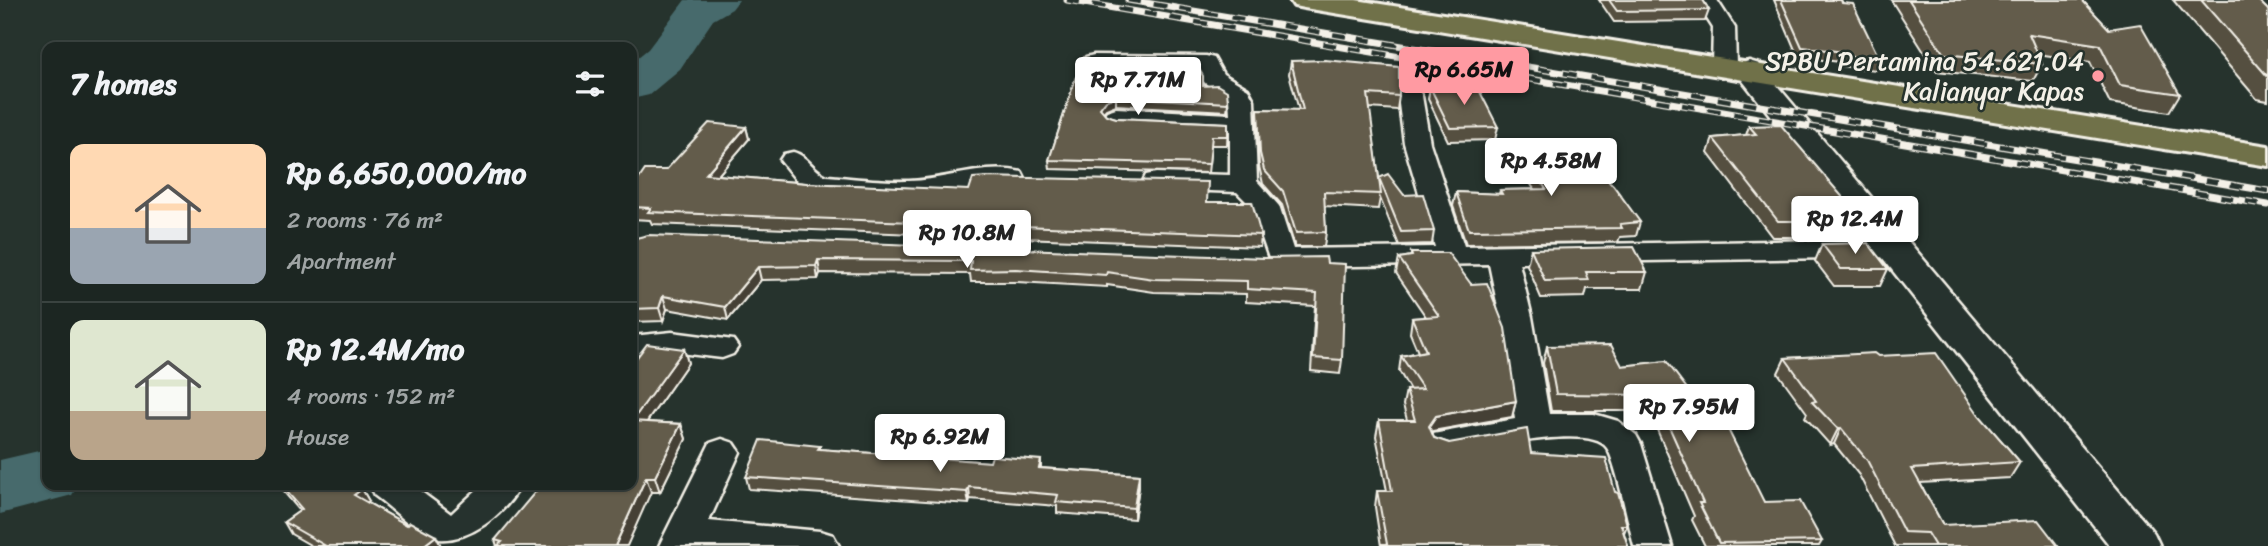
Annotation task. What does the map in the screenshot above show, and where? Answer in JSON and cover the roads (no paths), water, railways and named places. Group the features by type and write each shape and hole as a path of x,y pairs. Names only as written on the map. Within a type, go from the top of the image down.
{"highway":[{"path":"1304,0 2268,156"}],"street":[{"path":"1706,0 1724,28 1736,68 1792,125 1896,248 2137,546"},
{"path":"1094,62 1204,62 1216,81 1239,94 1242,100 1244,184"},
{"path":"1410,96 1417,143 1452,256"},
{"path":"1116,116 1242,122"},
{"path":"793,160 810,179 824,184 891,189 988,178 1044,179"},
{"path":"1126,180 1244,184 1263,198 1281,258"},
{"path":"1250,258 1896,248"},
{"path":"1502,255 1516,317 1534,428"},
{"path":"637,346 672,342 722,347"},
{"path":"1445,443 1534,428 1596,425 1616,433 1624,444 1653,546"},
{"path":"722,452 681,539 820,546"},
{"path":"394,490 444,528 458,529 466,525 498,490"}],"waterway":[{"path":"637,81 664,59 697,11 717,0"},
{"path":"0,487 42,477"}],"railway":[{"path":"1067,0 2268,205"},
{"path":"1128,0 2268,191"}],"place":[{"name":"SPBU Pertamina 54.621.04 Kalianyar Kapas","path":"2098,76"}]}
